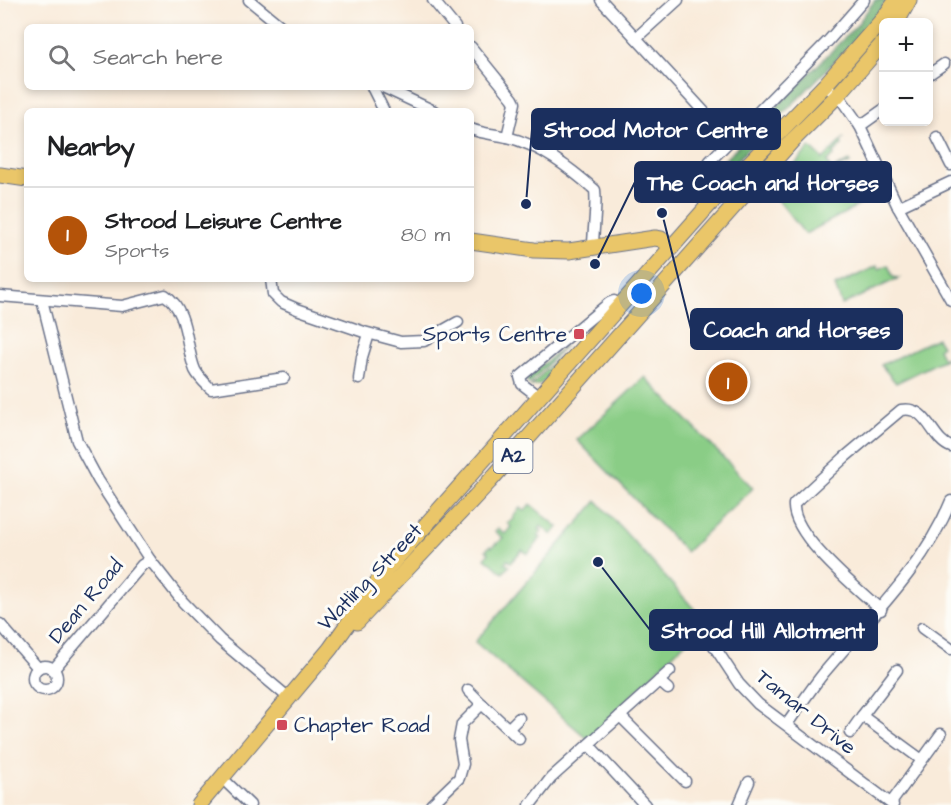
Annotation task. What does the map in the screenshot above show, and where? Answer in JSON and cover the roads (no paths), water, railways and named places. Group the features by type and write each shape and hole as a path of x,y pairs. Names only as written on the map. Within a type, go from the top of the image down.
{"main road":[{"name":"A2","path":"715,213 761,150 825,85 897,0"},
{"path":"899,18 909,0"},
{"name":"A2","path":"672,247 715,213 752,172 791,142 837,96 879,48"},
{"path":"761,150 798,123 821,100 837,96"},
{"path":"0,175 24,179"},
{"name":"Watling Street","path":"330,649 379,600 530,436 690,257 715,213"},
{"path":"474,241 569,251 654,238 661,239 672,247"},
{"name":"Watling Street","path":"330,649 384,571 672,247"},
{"name":"Watling Street","path":"538,397 545,403 549,403 606,339 629,326"},
{"name":"Watling Street","path":"460,486 484,472 519,434 525,432 530,436"},
{"name":"A2","path":"199,805 330,649"}],"street":[{"path":"249,0 278,24"},
{"path":"433,0 453,24"},
{"path":"601,0 730,140"},
{"path":"636,38 678,0"},
{"path":"715,213 697,193 695,185 710,161 829,40 864,0"},
{"path":"474,51 515,104 507,137"},
{"path":"932,72 944,64"},
{"path":"825,85 850,110 861,126 898,207 951,300"},
{"path":"374,90 382,108"},
{"path":"389,90 428,108"},
{"path":"861,126 879,113"},
{"path":"474,130 490,136 507,137 539,148 595,190 597,205 593,217 593,248"},
{"path":"937,137 951,165"},
{"path":"898,207 951,182"},
{"path":"271,282 273,294 281,302 369,334 401,342 424,341 458,322"},
{"path":"0,296 122,306 155,296 165,296 174,301 179,310 195,370 201,380 211,389 284,378"},
{"path":"42,300 77,441 98,480 150,560 183,602 220,640 289,698"},
{"name":"Watling Street","path":"538,397 522,383 520,378 609,303 614,302 620,306"},
{"path":"359,379 362,357 369,334"},
{"path":"880,610 816,549 793,512 794,504 897,412 905,409 915,411 928,422 944,444 951,447"},
{"path":"787,724 826,670 880,610 914,565 951,501"},
{"name":"Dean Road","path":"53,670 142,565 150,560"},
{"path":"0,624 38,668"},
{"path":"922,628 951,649"},
{"name":"Tamar Drive","path":"724,641 714,646 739,684 759,704 892,804"},
{"name":"Dean Road","path":"45,666 53,670 56,676 55,684 50,689 38,688 34,683 34,673 38,668 45,666"},
{"path":"850,733 897,670"},
{"path":"530,805 550,779 670,671"},
{"path":"659,681 668,689"},
{"path":"468,690 519,740"},
{"path":"431,805 459,778 464,764 459,740 462,724 482,704"},
{"path":"620,716 685,781"},
{"path":"862,716 922,760"},
{"path":"508,729 519,718"},
{"path":"892,804 941,734"},
{"path":"589,745 645,805"},
{"path":"223,779 250,805"},
{"path":"739,805 748,782"}],"place":[{"name":"Strood Motor Centre","path":"526,204"},
{"name":"Coach and Horses","path":"662,213"},
{"name":"The Coach and Horses","path":"595,264"},
{"name":"Sports Centre","path":"579,334"},
{"name":"Strood Leisure Centre","path":"728,382"},
{"name":"Strood Hill Allotment","path":"598,562"},
{"name":"Chapter Road","path":"282,725"}]}
